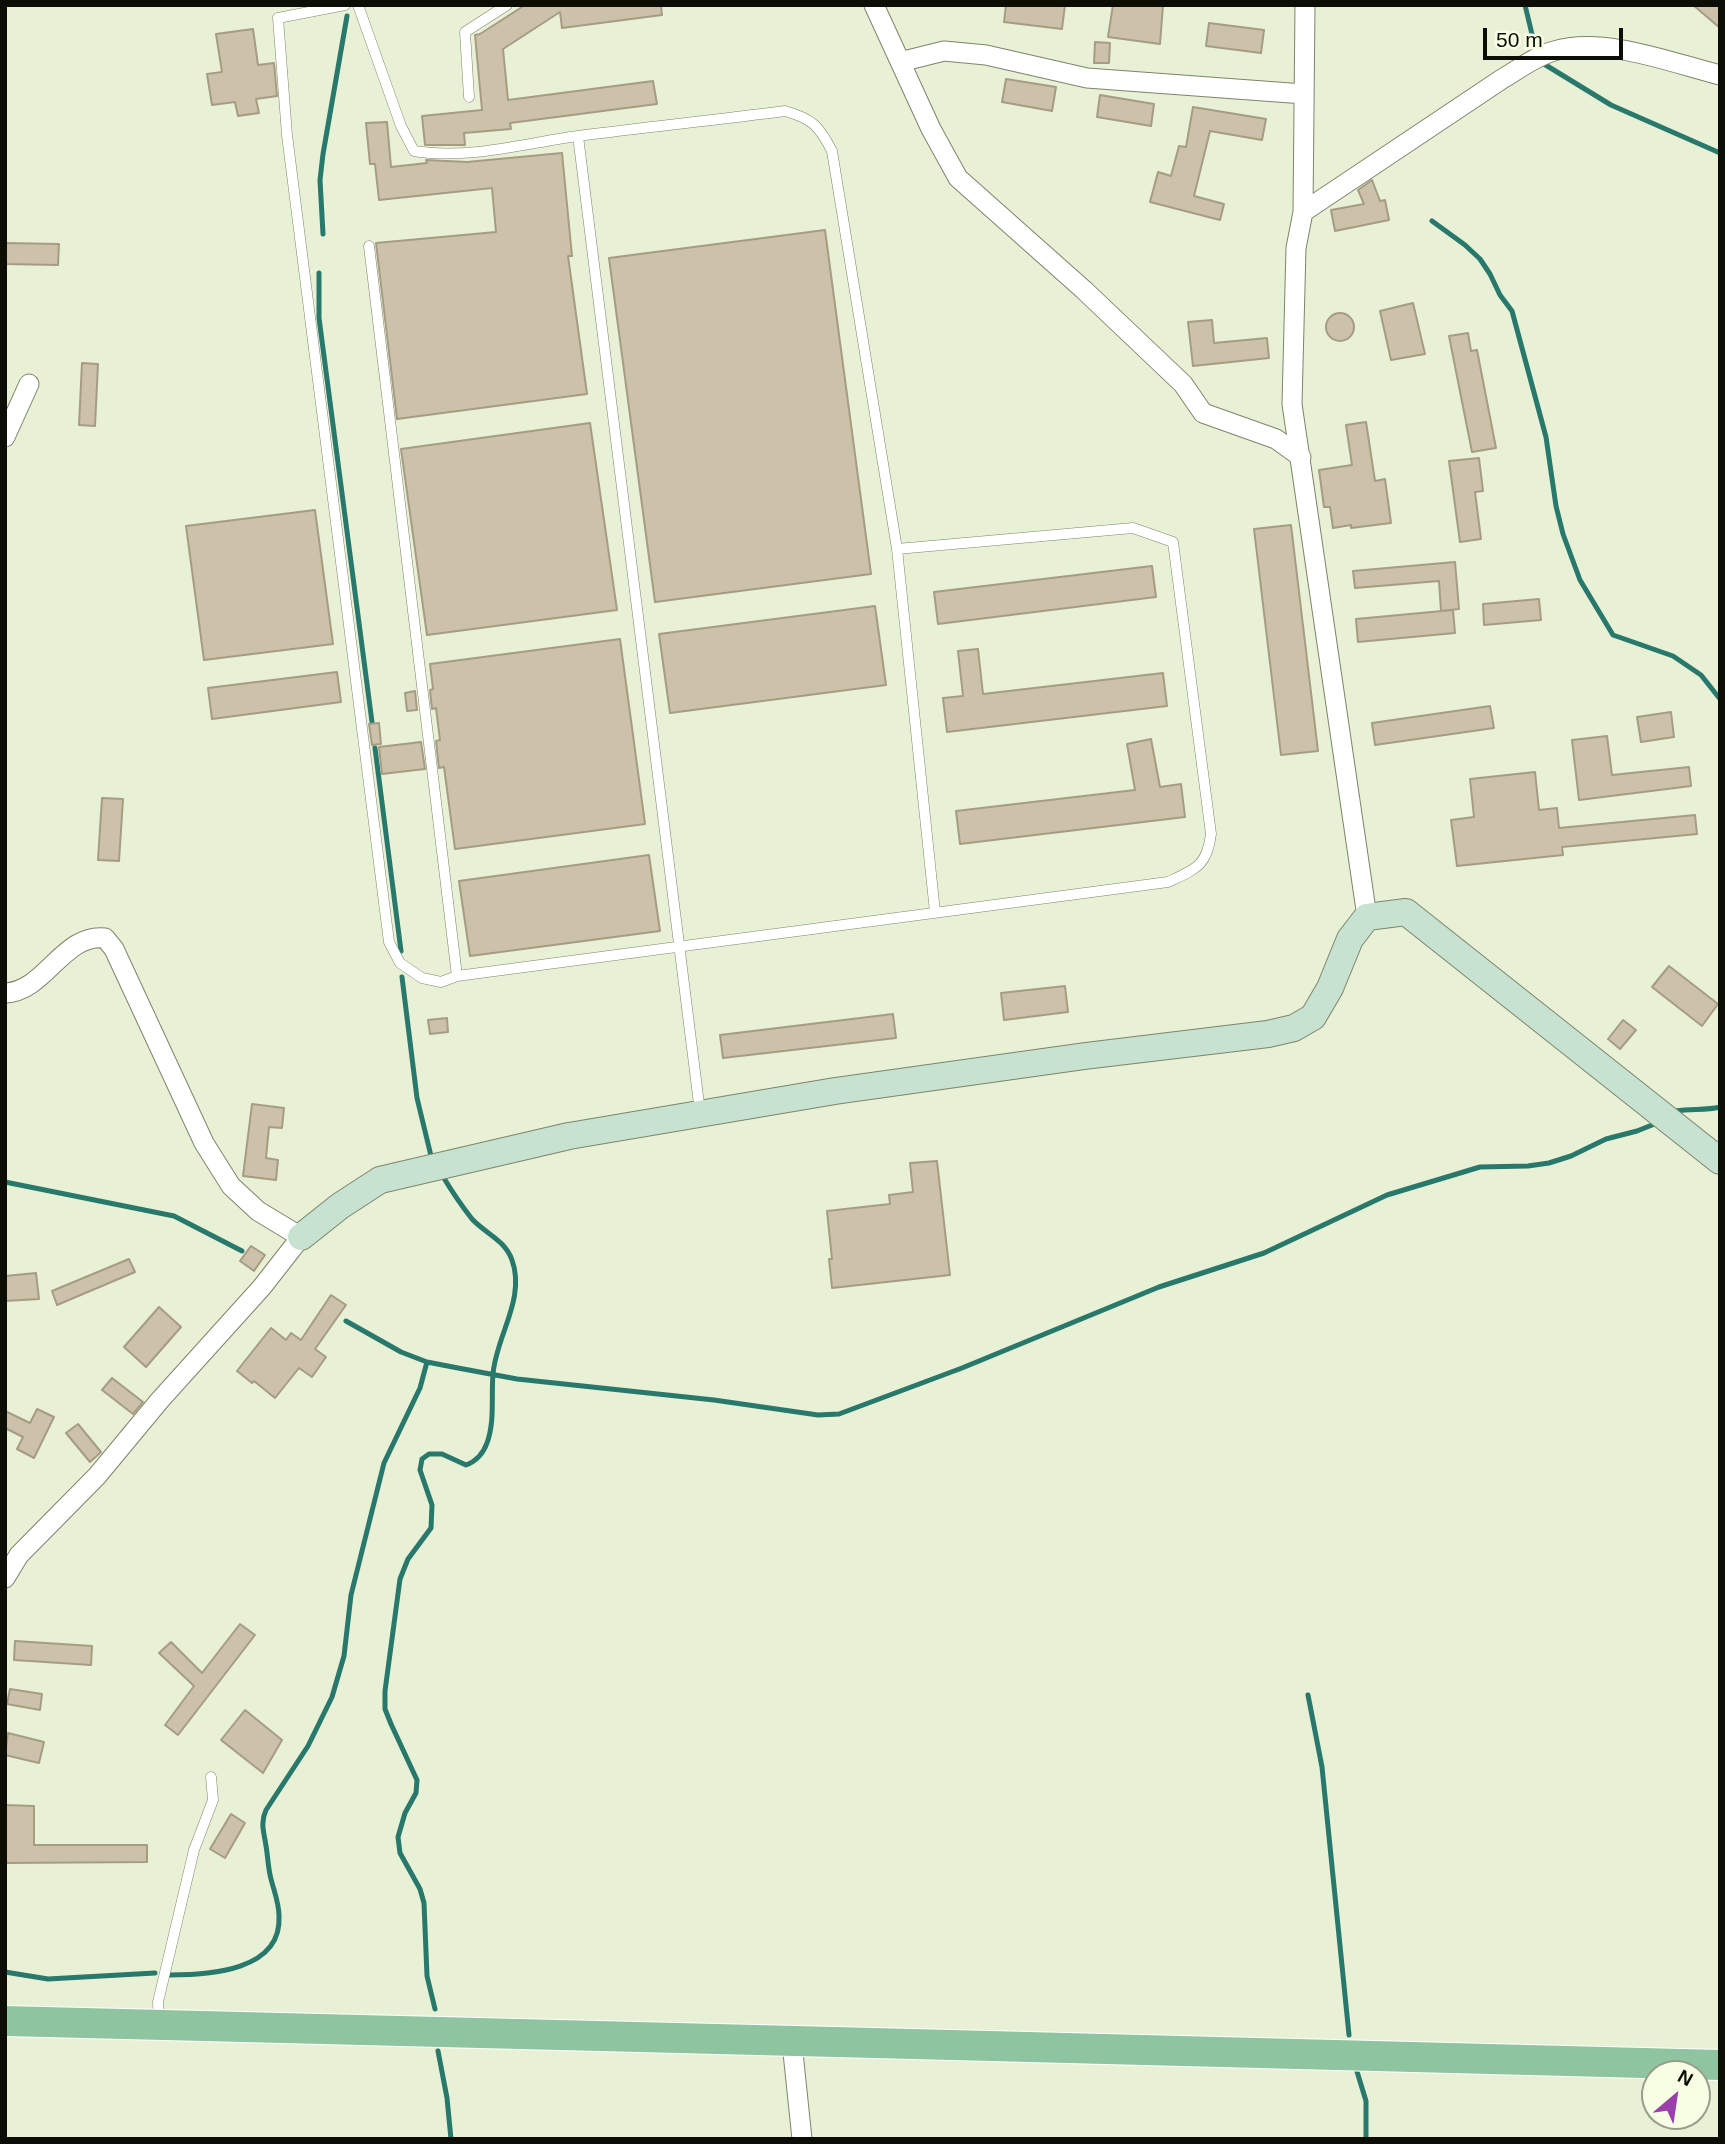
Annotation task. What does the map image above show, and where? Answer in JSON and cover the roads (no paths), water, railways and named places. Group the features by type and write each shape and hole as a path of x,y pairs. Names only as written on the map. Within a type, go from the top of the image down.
{"main road":[{"path":"5,2021 1720,2065"}],"street":[{"path":"874,5 931,129 958,177 1184,384 1203,413 1276,439 1301,457"},
{"path":"1306,5 1303,212 1296,248 1292,404 1367,917"},
{"path":"1303,212 1502,79 1554,51 1583,47 1625,51 1720,75"},
{"path":"900,62 944,51 986,55 1087,78 1304,94"},
{"path":"5,437 29,384"},
{"path":"5,1578 19,1555 97,1476 160,1399 262,1287 302,1237 340,1206 380,1180 569,1136 701,1112 1046,1061 1268,1034 1294,1028 1313,1017 1330,988 1350,939 1367,917 1406,912 1720,1161"},
{"path":"5,993 24,989 80,942 94,936 105,938 114,948 204,1143 231,1186 258,1211 302,1237"},
{"path":"792,2043 802,2139"}],"lane":[{"path":"276,5 287,135 389,942 400,963 422,978 441,982 457,976 679,945 1168,882 1198,868 1209,850 1211,834 1173,542 1133,528 897,548"},
{"path":"278,18 345,5"},
{"path":"358,5 401,126 414,151 477,151 785,111 802,116 821,130 832,151 897,548 935,912"},
{"path":"468,97 464,32 507,5"},
{"path":"578,136 701,1112"},
{"path":"369,246 457,976"},
{"path":"159,2026 159,2002 194,1850 213,1800 211,1777"}],"waterway":[{"path":"1525,5 1536,51"},
{"path":"323,234 320,180 347,16"},
{"path":"1544,64 1611,105 1720,153"},
{"path":"1432,221 1480,259 1512,311 1546,437 1563,534 1580,580 1613,635 1673,656 1701,675 1720,699"},
{"path":"319,273 319,318 372,722"},
{"path":"375,748 401,951"},
{"path":"402,977 417,1098 432,1160"},
{"path":"1676,1111 1720,1107"},
{"path":"346,1321 401,1352 427,1362 458,1368 517,1379 714,1400 818,1415 839,1414 962,1368 1159,1287 1264,1253 1387,1195 1480,1167 1549,1163 1606,1139 1657,1123"},
{"path":"435,2009 427,1976 424,1903 420,1889 400,1853 398,1837 405,1813 416,1793 417,1780 385,1709 385,1691 400,1579 408,1559 431,1528 432,1505 420,1470 422,1459 429,1454 442,1454 466,1465 484,1451 491,1426 495,1360 515,1289 515,1275 509,1253 472,1219 442,1175"},
{"path":"5,1182 174,1216 242,1251"},
{"path":"169,1975 203,1974 240,1966 256,1959 269,1948 277,1934 279,1911 269,1871 263,1828 264,1815 308,1746 332,1697 344,1656 351,1595 384,1463 420,1388 427,1362"},
{"path":"1308,1695 1322,1767 1349,2035"},
{"path":"5,1972 48,1979 155,1973"},
{"path":"438,2051 451,2139"},
{"path":"1355,2065 1366,2101 1366,2139"}]}
